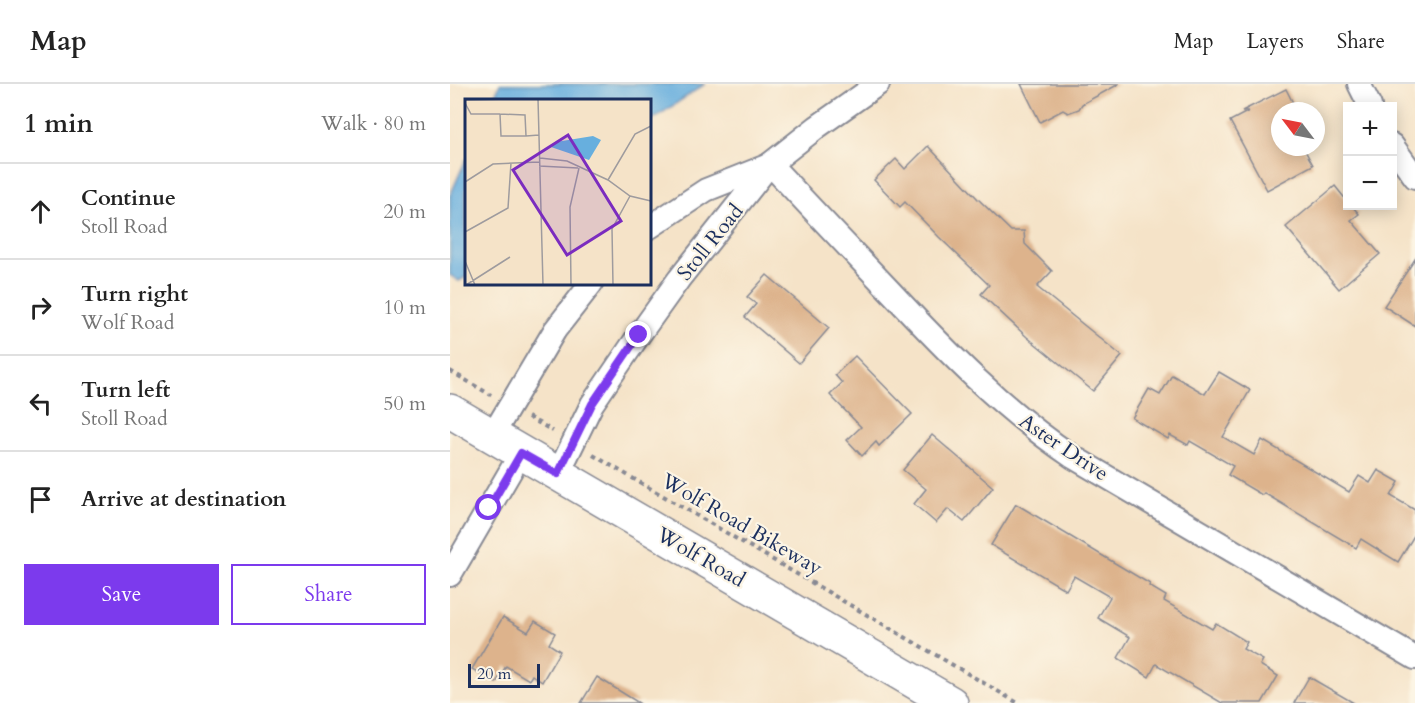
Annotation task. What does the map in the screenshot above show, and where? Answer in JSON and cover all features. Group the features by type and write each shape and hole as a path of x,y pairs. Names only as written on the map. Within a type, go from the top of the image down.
{"main road":[{"name":"Wolf Road","path":"450,411 951,703"}],"street":[{"name":"Stoll Road","path":"558,474 592,404 639,335 679,279 770,164 878,84"},
{"path":"1359,84 1368,102"},
{"path":"1397,151 1415,177"},
{"name":"Stoll Road","path":"651,226 705,190 770,164"},
{"name":"Aster Drive","path":"770,164 958,363 1005,407 1040,435 1073,457 1415,658"},
{"path":"492,436 555,330 590,285"},
{"path":"450,575 521,453"}],"path":[{"name":"Wolf Road Bikeway","path":"450,371 1018,703"}],"water":[{"path":"500,84 705,84 651,120 651,99 493,99"},
{"path":"465,161 465,278 459,281 450,275 450,196"}],"building":[{"path":"1021,84 1119,84 1082,104 1079,109 1068,113 1063,110 1040,122"},
{"path":"1286,89 1292,102 1271,102 1271,156 1308,156 1313,165 1267,190 1230,121 1249,111 1242,111"},
{"path":"928,146 1011,231 1024,231 1025,244 1052,271 1037,287 1122,356 1093,391 1027,337 981,294 989,285 905,202 900,207 874,180 896,159 905,169"},
{"path":"1335,186 1343,196 1343,210 1356,210 1359,214 1351,220 1380,254 1339,289 1286,227"},
{"path":"1415,259 1415,326 1384,306"},
{"path":"767,275 829,328 799,363 745,317 756,304 747,297"},
{"path":"855,356 912,414 879,446 876,442 862,456 847,440 861,427 830,395 842,383 835,375"},
{"path":"1219,372 1250,390 1223,437 1254,455 1262,440 1349,492 1359,476 1370,483 1378,470 1399,482 1391,496 1415,510 1415,534 1398,562 1361,539 1356,548 1264,493 1262,495 1228,475 1233,466 1190,441 1188,445 1170,435 1168,439 1132,418 1149,389 1160,395 1172,375 1205,394"},
{"path":"932,435 993,487 964,522 948,509 936,523 914,504 926,489 903,470"},
{"path":"1016,504 1150,584 1149,586 1166,596 1164,601 1212,629 1216,623 1247,642 1243,649 1263,660 1260,665 1278,676 1262,703 1222,703 1156,664 1149,677 1118,658 1130,637 1098,618 1110,597 1074,576 1066,590 991,545"},
{"path":"503,617 528,632 535,621 555,633 549,644 560,651 542,682 532,675 529,680 506,666 496,683 472,669"},
{"path":"597,677 639,703 581,703"},
{"path":"1309,677 1354,703 1294,703"}],"route":[{"path":"489,508 521,453 558,474 592,404 639,335"}]}
